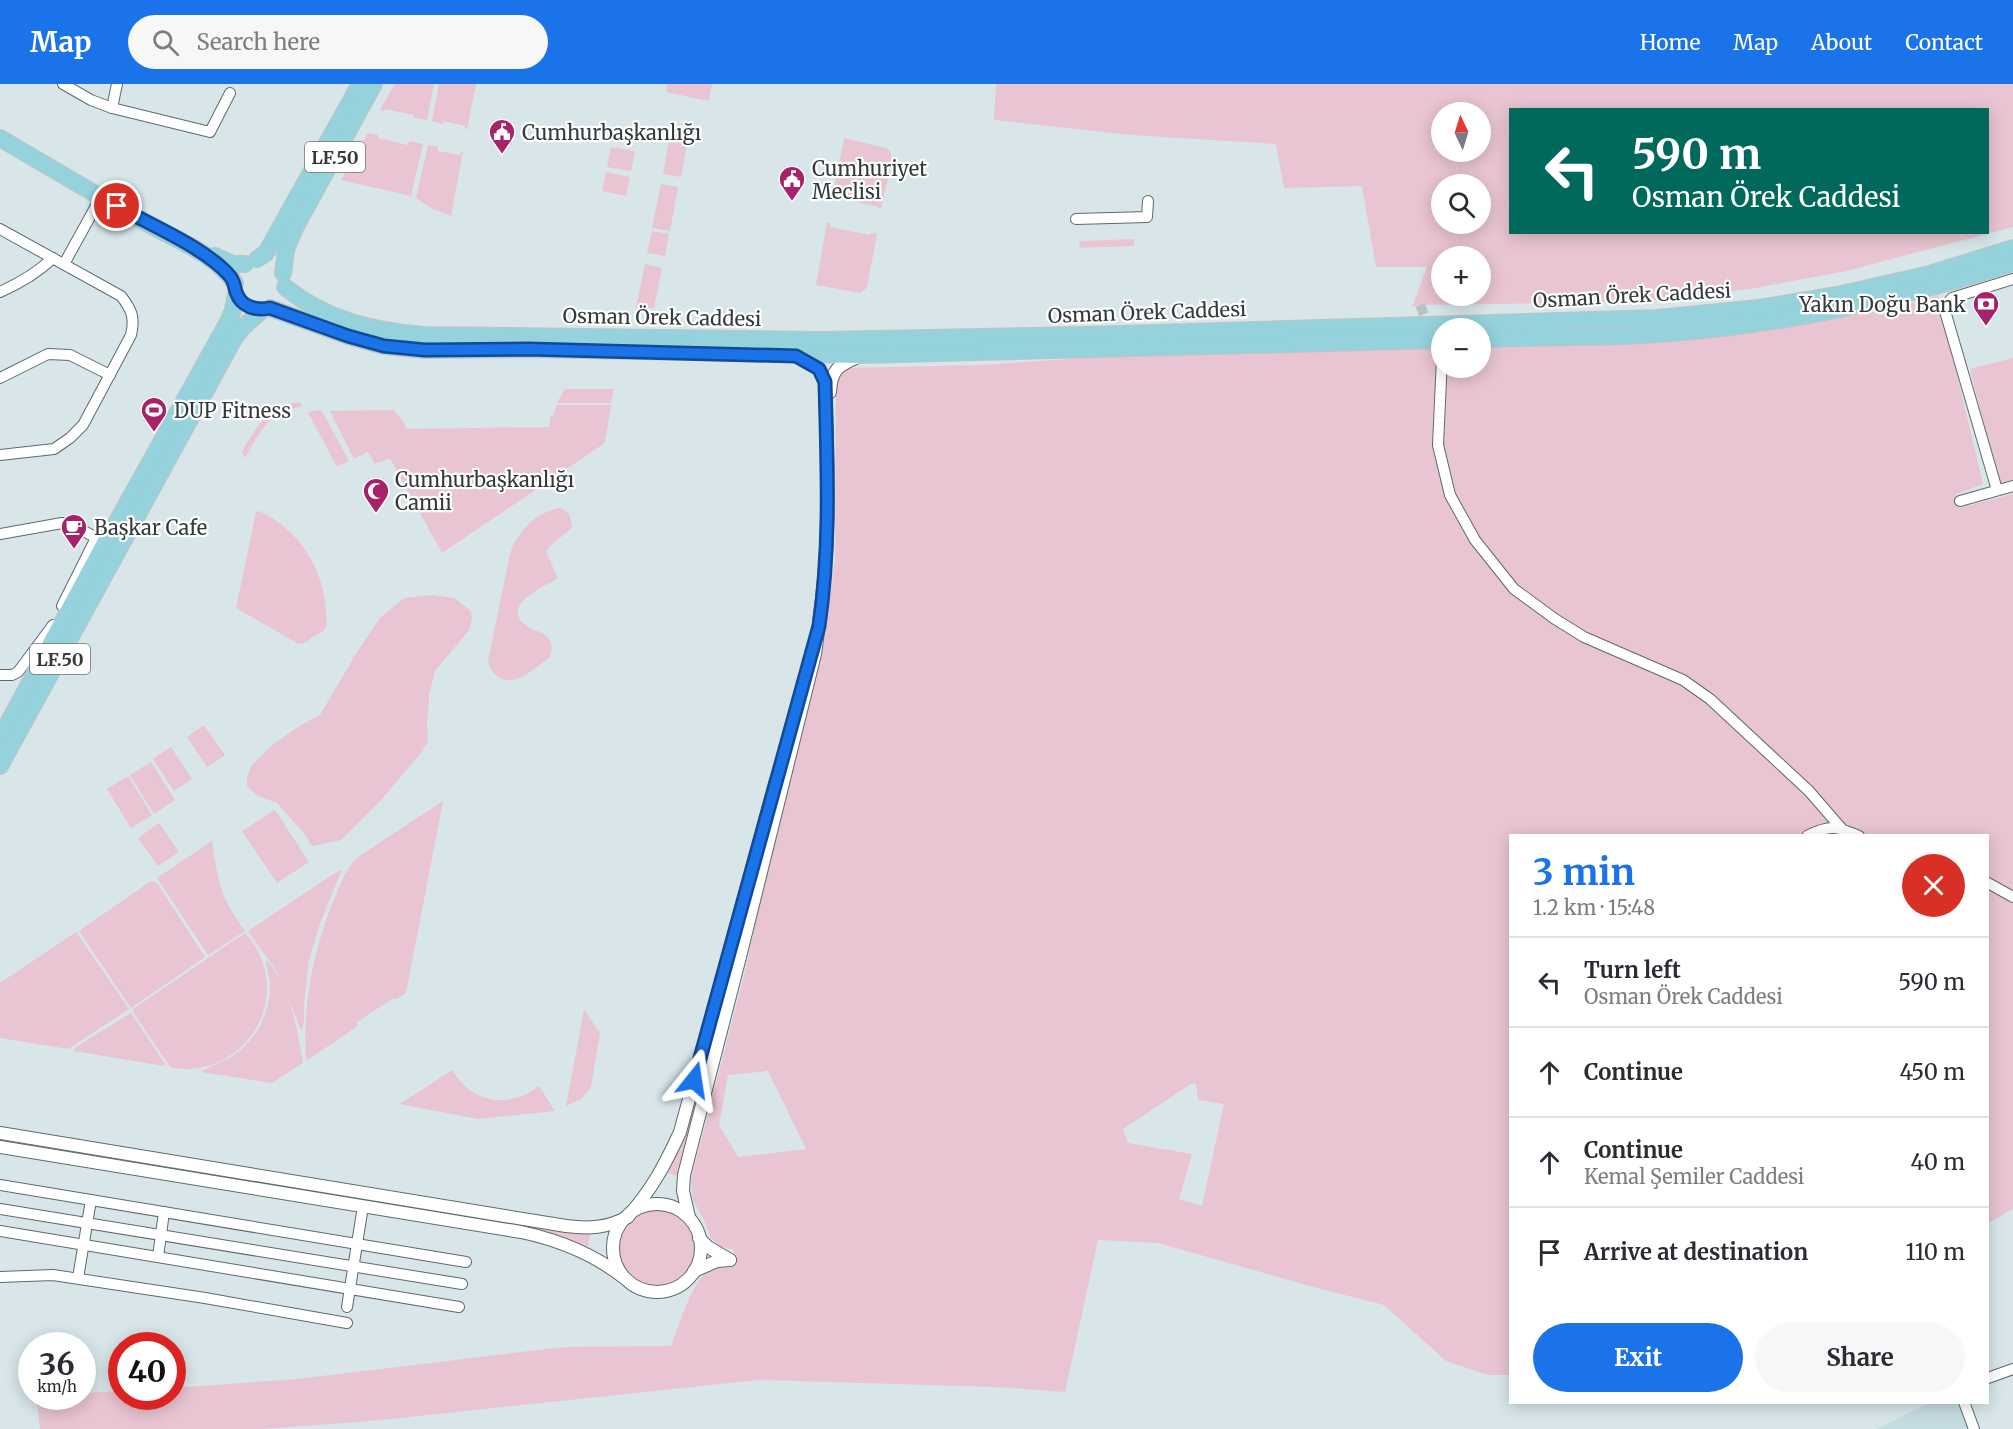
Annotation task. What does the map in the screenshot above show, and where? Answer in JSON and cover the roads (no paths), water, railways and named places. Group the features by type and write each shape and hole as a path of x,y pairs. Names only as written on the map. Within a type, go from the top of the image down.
{"main road":[{"name":"LF.50","path":"288,227 360,84"},
{"name":"LF.50","path":"288,227 374,84"},
{"path":"0,138 149,225 195,248 233,264 270,260 280,268 284,280"},
{"path":"251,261 266,253 288,227"},
{"path":"284,280 288,227"},
{"path":"195,248 229,274 240,300 250,308 266,309"},
{"name":"Osman Örek Caddesi","path":"284,280 297,297 320,310 342,320 395,333 822,340 1658,318 1758,308 1837,295 1926,275 2013,248"},
{"name":"LF.50","path":"0,738 228,322 233,310 237,272 251,261"},
{"name":"Osman Örek Caddesi","path":"1491,339 1657,334 1760,324 1892,298 2013,263"},
{"name":"LF.50","path":"0,766 107,544 234,339 242,328 280,300 284,280"},
{"name":"Osman Örek Caddesi","path":"266,309 384,346 425,350 528,349 861,356 1431,340"}],"street":[{"path":"63,84 91,100 112,108 210,132 230,93"},
{"path":"112,108 117,84"},
{"path":"64,264 101,196"},
{"path":"1076,219 1147,217 1148,201"},
{"path":"0,229 121,296 130,308 134,321 131,335 83,425 54,449 0,455"},
{"path":"0,292 19,283 53,258"},
{"path":"1997,490 1945,311 1952,298 2013,279"},
{"path":"0,378 48,354 70,355 110,375"},
{"path":"796,356 819,369 825,382 827,462"},
{"path":"688,1217 683,1191 684,1175 815,654 826,566 830,381 837,369 861,356"},
{"path":"1441,378 1438,445 1450,495 1475,540 1514,589 1584,637 1683,680 1710,699 1809,791 1841,828"},
{"path":"1960,501 2013,486"},
{"path":"0,534 62,523 73,525 107,544 46,636 18,672 12,675 0,675"},
{"path":"623,1277 615,1266 613,1244 618,1228 647,1194 663,1170 680,1132 819,626"},
{"path":"1812,834 1824,828 1841,828 1854,834"},
{"path":"1989,884 2013,897"},
{"path":"0,1133 588,1229 603,1227 640,1208 660,1204 678,1209 688,1217 696,1229 700,1256 694,1271"},
{"path":"0,1147 548,1238 583,1252 638,1287 659,1292 679,1286 694,1271 706,1264 730,1260 708,1247 699,1238"},
{"path":"0,1185 466,1262"},
{"path":"78,1278 91,1200"},
{"path":"346,1307 363,1206"},
{"path":"0,1209 462,1284"},
{"path":"158,1257 164,1212"},
{"path":"0,1232 459,1307"},
{"path":"0,1277 42,1274 78,1278 347,1323"},
{"path":"1989,1378 2013,1369"},
{"path":"1965,1404 1974,1429"}],"tunnel":[{"path":"1420,305 1431,331"}],"place":[{"name":"Cumhurbaşkanlığı","path":"502,155"},
{"name":"Cumhuriyet Meclisi","path":"792,202"},
{"name":"Yakın Doğu Bank","path":"1986,327"},
{"name":"DUP Fitness","path":"154,433"},
{"name":"Cumhurbaşkanlığı Camii","path":"376,514"},
{"name":"Başkar Cafe","path":"74,550"}]}
